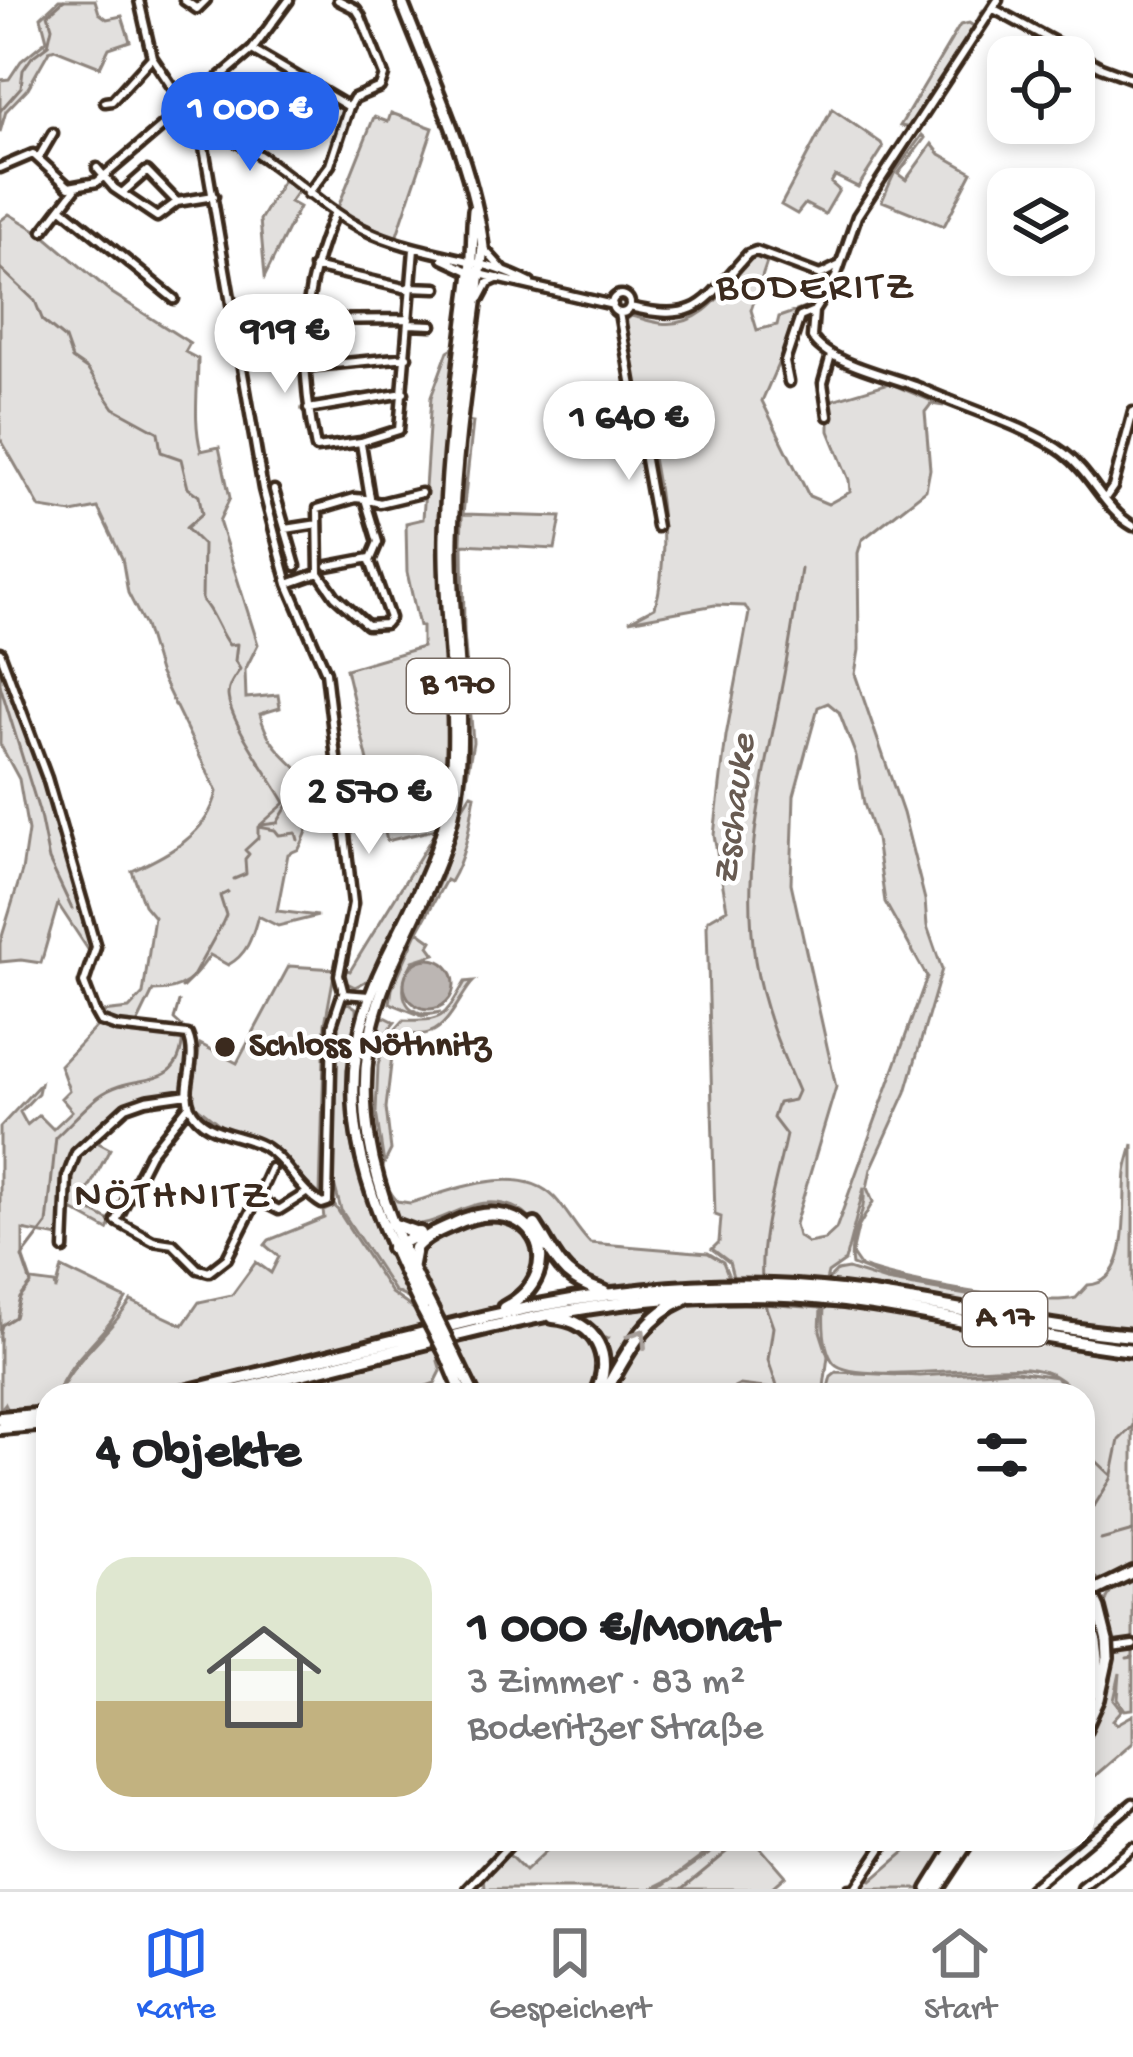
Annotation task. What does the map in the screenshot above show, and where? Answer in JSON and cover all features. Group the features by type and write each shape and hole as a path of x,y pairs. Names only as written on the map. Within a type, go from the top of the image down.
{"highway":[{"path":"396,1242 419,1238 478,1207 517,1210 536,1226 569,1278 608,1293"},
{"path":"396,1242 419,1238 484,1212 506,1214 527,1228 538,1249 536,1278 513,1303 479,1319"},
{"path":"411,1269 419,1238"},
{"path":"607,1383 645,1325 667,1306 697,1292"},
{"name":"A 17","path":"697,1292 451,1331 479,1319 608,1293 697,1292 843,1296 1133,1336"},
{"name":"A 17","path":"843,1296 1133,1350"},
{"path":"538,1315 574,1320 594,1335 604,1364 601,1383"},
{"path":"225,1383 430,1336 261,1383"},
{"path":"0,1418 36,1415"},
{"path":"0,1428 36,1425"}],"main road":[{"name":"B 170","path":"401,0 475,205 483,247 453,412 445,536 452,782 431,865 376,979 361,997 356,1058 355,1123 370,1194 411,1269 427,1310"},
{"name":"B 170","path":"467,1383 396,1242 374,1172 365,1123 361,997 391,967 442,856 456,803 461,757 452,536 462,393 476,306 475,205"},
{"name":"B 170","path":"451,1356 459,1383"},
{"path":"1095,1591 1133,1572"},
{"path":"1095,1581 1112,1582"},
{"path":"1095,1681 1099,1609 1112,1582"},
{"path":"1095,1605 1099,1609"},
{"path":"1095,1651 1105,1682 1095,1705"},
{"path":"933,1889 953,1851"},
{"path":"933,1889 961,1851"}],"street":[{"path":"139,0 152,57 202,130 263,489 289,584 326,672 353,903 339,975 361,997"},
{"path":"184,0 197,9 206,0"},
{"path":"0,168 26,154 39,157 61,184 76,188 104,178 252,50 290,0"},
{"path":"308,194 330,165 354,98 380,87 384,75 361,17 338,0"},
{"path":"1133,79 1101,67 996,4 853,226 841,264 814,311 812,337 835,357 1048,443 1073,460 1106,496 1118,518 1133,526"},
{"path":"252,50 349,107"},
{"path":"105,102 112,101 152,57"},
{"path":"202,130 243,144 334,212 377,236 476,269 613,305 619,313 657,526"},
{"path":"39,157 53,133"},
{"path":"97,168 157,217 177,202 214,196"},
{"path":"122,193 147,171 177,202"},
{"path":"43,231 76,188"},
{"path":"62,208 174,299"},
{"path":"334,212 314,267 304,320 303,367 316,448 361,442 399,430 414,250"},
{"path":"483,247 503,275"},
{"path":"619,313 629,307 661,314 687,312 709,297 752,252 760,251 820,275 828,289"},
{"path":"820,275 841,264"},
{"path":"314,267 408,288 437,288"},
{"path":"476,306 488,283 503,275"},
{"path":"613,305 621,296 629,307"},
{"path":"789,382 785,362 800,317 814,311"},
{"path":"304,320 432,325"},
{"path":"303,367 407,357"},
{"path":"828,416 824,383 835,357"},
{"path":"308,409 404,393"},
{"path":"1106,496 1113,488 1133,412"},
{"path":"328,566 370,558 378,545 361,442"},
{"path":"274,490 296,566"},
{"path":"370,558 390,618 385,624 367,625 339,600 319,573 320,506 355,498 380,503 421,493"},
{"path":"285,529 318,524"},
{"path":"289,584 319,573"},
{"path":"0,652 47,778 96,947 84,983 100,1021 116,1028 182,1032 193,1046 189,1106 214,1130 269,1151 322,1204 328,1202 332,1025 337,1002 361,997"},
{"path":"64,1250 67,1177 76,1153 135,1102 188,1094"},
{"path":"189,1106 150,1154 116,1221 153,1241 172,1244 198,1269 209,1272 226,1258 271,1168"},
{"path":"257,1199 279,1210 306,1192"},
{"path":"1095,1651 1133,1645"},
{"path":"1095,1835 1133,1803"},
{"path":"1082,1888 1133,1847"},
{"path":"468,1889 504,1851"},
{"path":"852,1889 879,1851"},
{"path":"1030,1889 1076,1851"}],"shaded area":[{"path":"59,0 95,0 107,19 122,16 130,41 109,48 100,67 55,49 49,51 28,88 6,111 0,132 0,80 9,79 21,61 47,40 41,17"},
{"path":"960,25 975,27 912,128 900,126"},
{"path":"832,109 883,148 858,187 835,176 831,183 839,190 825,214 805,204 797,214 781,205"},
{"path":"391,113 433,128 396,238 337,210 374,117 388,122"},
{"path":"922,135 925,138 898,174 906,180 932,144 940,154 972,172 944,226 882,201 894,174"},
{"path":"285,177 299,189 290,202 299,207 265,276 260,220"},
{"path":"9,214 41,233 112,293 190,343 185,352 198,359 201,451 219,447 230,498 219,521 258,644 245,670 246,698 278,695 280,708 260,714 268,735 310,785 314,801 299,849 288,854 277,911 318,916 278,926 258,916 240,956 228,965 210,955 187,982 153,991 136,1026 108,1021 102,1012 129,1009 143,994 154,917 144,905 132,871 173,850 195,831 217,792 159,672 145,626 128,593 122,558 98,508 72,513 40,508 0,438 0,221"},
{"path":"752,257 768,259 751,310 757,330 777,325 779,317 802,309 762,401 809,496 828,504 850,492 829,431 829,401 889,383 944,406 931,404 925,412 930,469 926,490 862,540 858,553 855,674 903,813 927,926 942,969 906,1092 871,1169 867,1188 873,1202 858,1228 852,1254 861,1267 937,1286 1031,1299 1076,1298 1088,1285 1102,1281 1119,1257 1133,1144 1133,1328 1045,1319 827,1281 837,1271 848,1269 886,1281 1001,1301 885,1278 852,1265 851,1255 852,1245 864,1188 845,1261 828,1273 826,1281 733,1277 729,1262 712,1249 719,1242 721,1217 715,1215 707,926 708,920 727,909 714,835 749,613 745,606 715,605 629,621 655,607 663,539 654,465 624,322 631,316 660,323 690,319 714,302","holes":["828,703 839,712 856,756 885,902 927,977 836,1229 824,1240 808,1243 798,1236 795,1224 836,1087 791,883 794,795 818,707"]},
{"path":"453,348 441,531 448,733 443,804 435,829 387,841 346,669 422,647 422,626 407,572 406,523 423,519 431,397"},
{"path":"466,421 473,422 463,514 561,517 555,549 463,544 473,742 465,787 469,755 459,592"},
{"path":"0,661 43,779 93,944 89,951 58,904 41,963 0,962 0,943 22,871 28,831 19,779 0,744"},
{"path":"471,794 475,795 460,862 418,931 432,941 429,946 435,954 413,961 405,983 410,1007 417,1012 441,1012 422,1016 390,1003 392,989 442,876 461,810"},
{"path":"434,834 424,867 368,980 355,987 345,982 344,969 350,971"},
{"path":"429,959 446,967 454,984 446,1001 429,1009 412,1001 404,984 412,967"},
{"path":"289,966 335,969 325,1024 320,1195 267,1145 229,1132 191,1102 200,1044 237,1063"},
{"path":"474,981 438,1028 394,1038 386,1108 391,1150 384,1164 376,1112 378,1065 385,1041 404,1020 428,1020 442,1014 465,982"},
{"path":"347,1002 356,1008 347,1093 352,1148 375,1225 410,1299 394,1291 341,1210 332,1176 332,1059 339,1016"},
{"path":"385,1017 395,1022 379,1045 373,1070 375,1147 370,1073 379,1020"},
{"path":"98,1025 187,1039 185,1091 134,1101 82,1144 64,1179 63,1238 23,1230 23,1258 31,1281 55,1284 56,1290 62,1268 126,1299 61,1383 36,1383 36,1408 8,1410 5,1404 0,1410 0,1127 40,1084 38,1093 20,1112 27,1125 39,1115 53,1129 72,1111 61,1098 69,1090 60,1065"},
{"path":"91,1139 110,1149 80,1205 112,1222 108,1230 72,1210 66,1222 73,1168"},
{"path":"380,1168 397,1201 410,1203 485,1182 523,1181 555,1198 590,1243 708,1253 723,1262 729,1277 625,1285 586,1281 563,1267 527,1216 503,1204 475,1205 425,1223 397,1223"},
{"path":"335,1206 391,1293 418,1312 423,1326 193,1383 65,1383 131,1301 183,1325 199,1302 232,1295 256,1262 271,1273 279,1257 265,1245 269,1240 324,1218 323,1211"},
{"path":"493,1213 519,1225 528,1236 537,1260 535,1273 529,1286 510,1302 445,1320 418,1270 422,1250 454,1227"},
{"path":"665,1303 644,1323 607,1379 603,1345 608,1338 599,1338 572,1315"},
{"path":"682,1305 821,1308 820,1331 828,1356 825,1383 612,1383 645,1329"},
{"path":"824,1308 859,1310 1133,1358 1133,1567 1099,1580 1095,1577 1095,1383 1066,1383 1026,1368 894,1373 846,1369 834,1363 824,1329"},
{"path":"554,1320 587,1332 601,1364 595,1383 475,1383 456,1342"},
{"path":"433,1348 441,1358 435,1383 291,1383"},
{"path":"1010,1370 1056,1377 1060,1383 829,1383 836,1372 920,1376"},
{"path":"1133,1577 1133,1643 1113,1644 1105,1604 1113,1590"},
{"path":"1133,1651 1133,1709 1125,1710 1118,1699 1120,1673 1114,1700 1122,1710 1113,1720 1117,1724 1133,1715 1133,1743 1095,1776 1095,1722 1111,1681 1114,1652"},
{"path":"546,1851 709,1851 651,1889 485,1889 484,1876 506,1852 525,1871"},
{"path":"713,1851 763,1851 785,1876 770,1889 658,1889"},
{"path":"906,1851 947,1851 923,1889 861,1889 867,1879 871,1881"}],"waterway":[{"path":"0,111 21,87 23,70 32,57 48,45 52,27 48,14 64,0"},
{"path":"952,66 983,10"},
{"path":"0,268 35,301 43,321 65,339 72,359 88,370 114,408 158,432 161,452 181,459 188,488 199,496 202,514 186,528 203,545 202,600 229,645 237,644 235,661 240,669 229,688 230,706 285,803 258,827"},
{"name":"Zschauke","path":"762,1283 766,1226 786,1135 773,1118 778,1103 794,1100 798,1091 758,977 751,885 758,813 801,569"},
{"path":"0,685 49,860 72,909"},
{"path":"262,825 277,823 288,805 319,797"},
{"path":"234,879 246,874 249,854 245,850 258,838 258,827 279,835 296,833 298,840"},
{"path":"182,988 222,924 226,915 220,896 228,892"},
{"path":"0,1332 15,1317 20,1298 31,1284 22,1257 47,1224 56,1137 113,1088 167,1073 181,1049 183,1027 174,1019 179,1002"},
{"name":"Zschauke","path":"763,1299 773,1327 768,1360 776,1383"},
{"path":"1095,1505 1111,1479 1119,1440 1133,1426"},
{"path":"1095,1460 1112,1476"},
{"path":"1101,1540 1133,1531"},
{"path":"1127,1659 1133,1658"},
{"path":"682,1889 728,1851"}],"place":[{"name":"Schloss Nöthnitz","path":"225,1047"}],"district":[{"name":"BODERITZ","path":"816,289"},
{"name":"NÖTHNITZ","path":"173,1198"}]}
